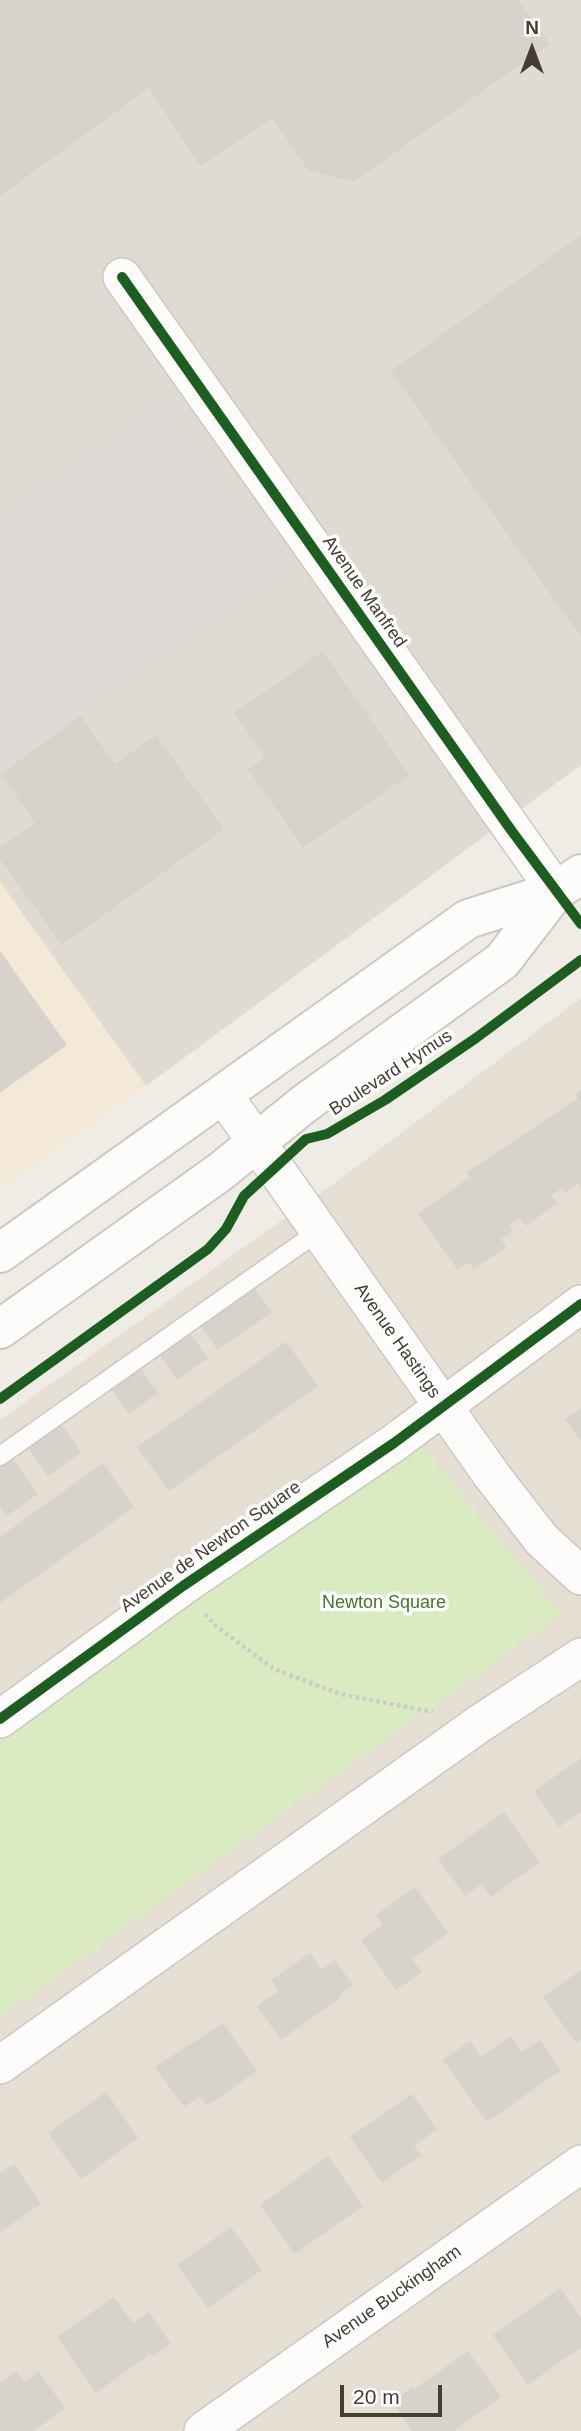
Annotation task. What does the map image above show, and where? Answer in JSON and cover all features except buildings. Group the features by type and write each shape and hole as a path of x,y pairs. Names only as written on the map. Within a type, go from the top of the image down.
{"street":[{"name":"Avenue Manfred","path":"122,277 568,883"},
{"path":"0,1253 224,1096 468,919 568,883"},
{"name":"Boulevard Hymus","path":"0,1329 220,1172 304,1104 502,961 568,883"},
{"name":"Avenue Hastings","path":"224,1096 542,1540 581,1576"},
{"name":"Avenue de Newton Square","path":"0,1719 183,1586 394,1443 581,1304"},
{"path":"0,2064 479,1724 581,1657"},
{"name":"Avenue Buckingham","path":"203,2431 581,2164"}],"lane":[{"path":"0,1456 319,1231"}],"path":[{"path":"183,1586 216,1626 274,1669 340,1694 479,1724"}],"shaded area":[{"path":"0,0 581,0 581,765 146,1086 0,882"},
{"path":"166,393 293,570 0,771 0,510"},
{"path":"0,882 146,1086 0,1189"},
{"path":"581,998 581,2431 0,2431 0,1420 340,1179"}],"green space":[{"name":"Newton Square","path":"416,1440 562,1614 436,1705 436,1713 426,1711 0,2017 0,1744"}],"cycle path":[{"path":"122,277 511,830 581,924"},
{"path":"0,1399 208,1249 226,1229 244,1196 306,1139 327,1134 385,1100 476,1038 581,960"},
{"path":"0,1719 183,1586 394,1443 581,1304"}]}
